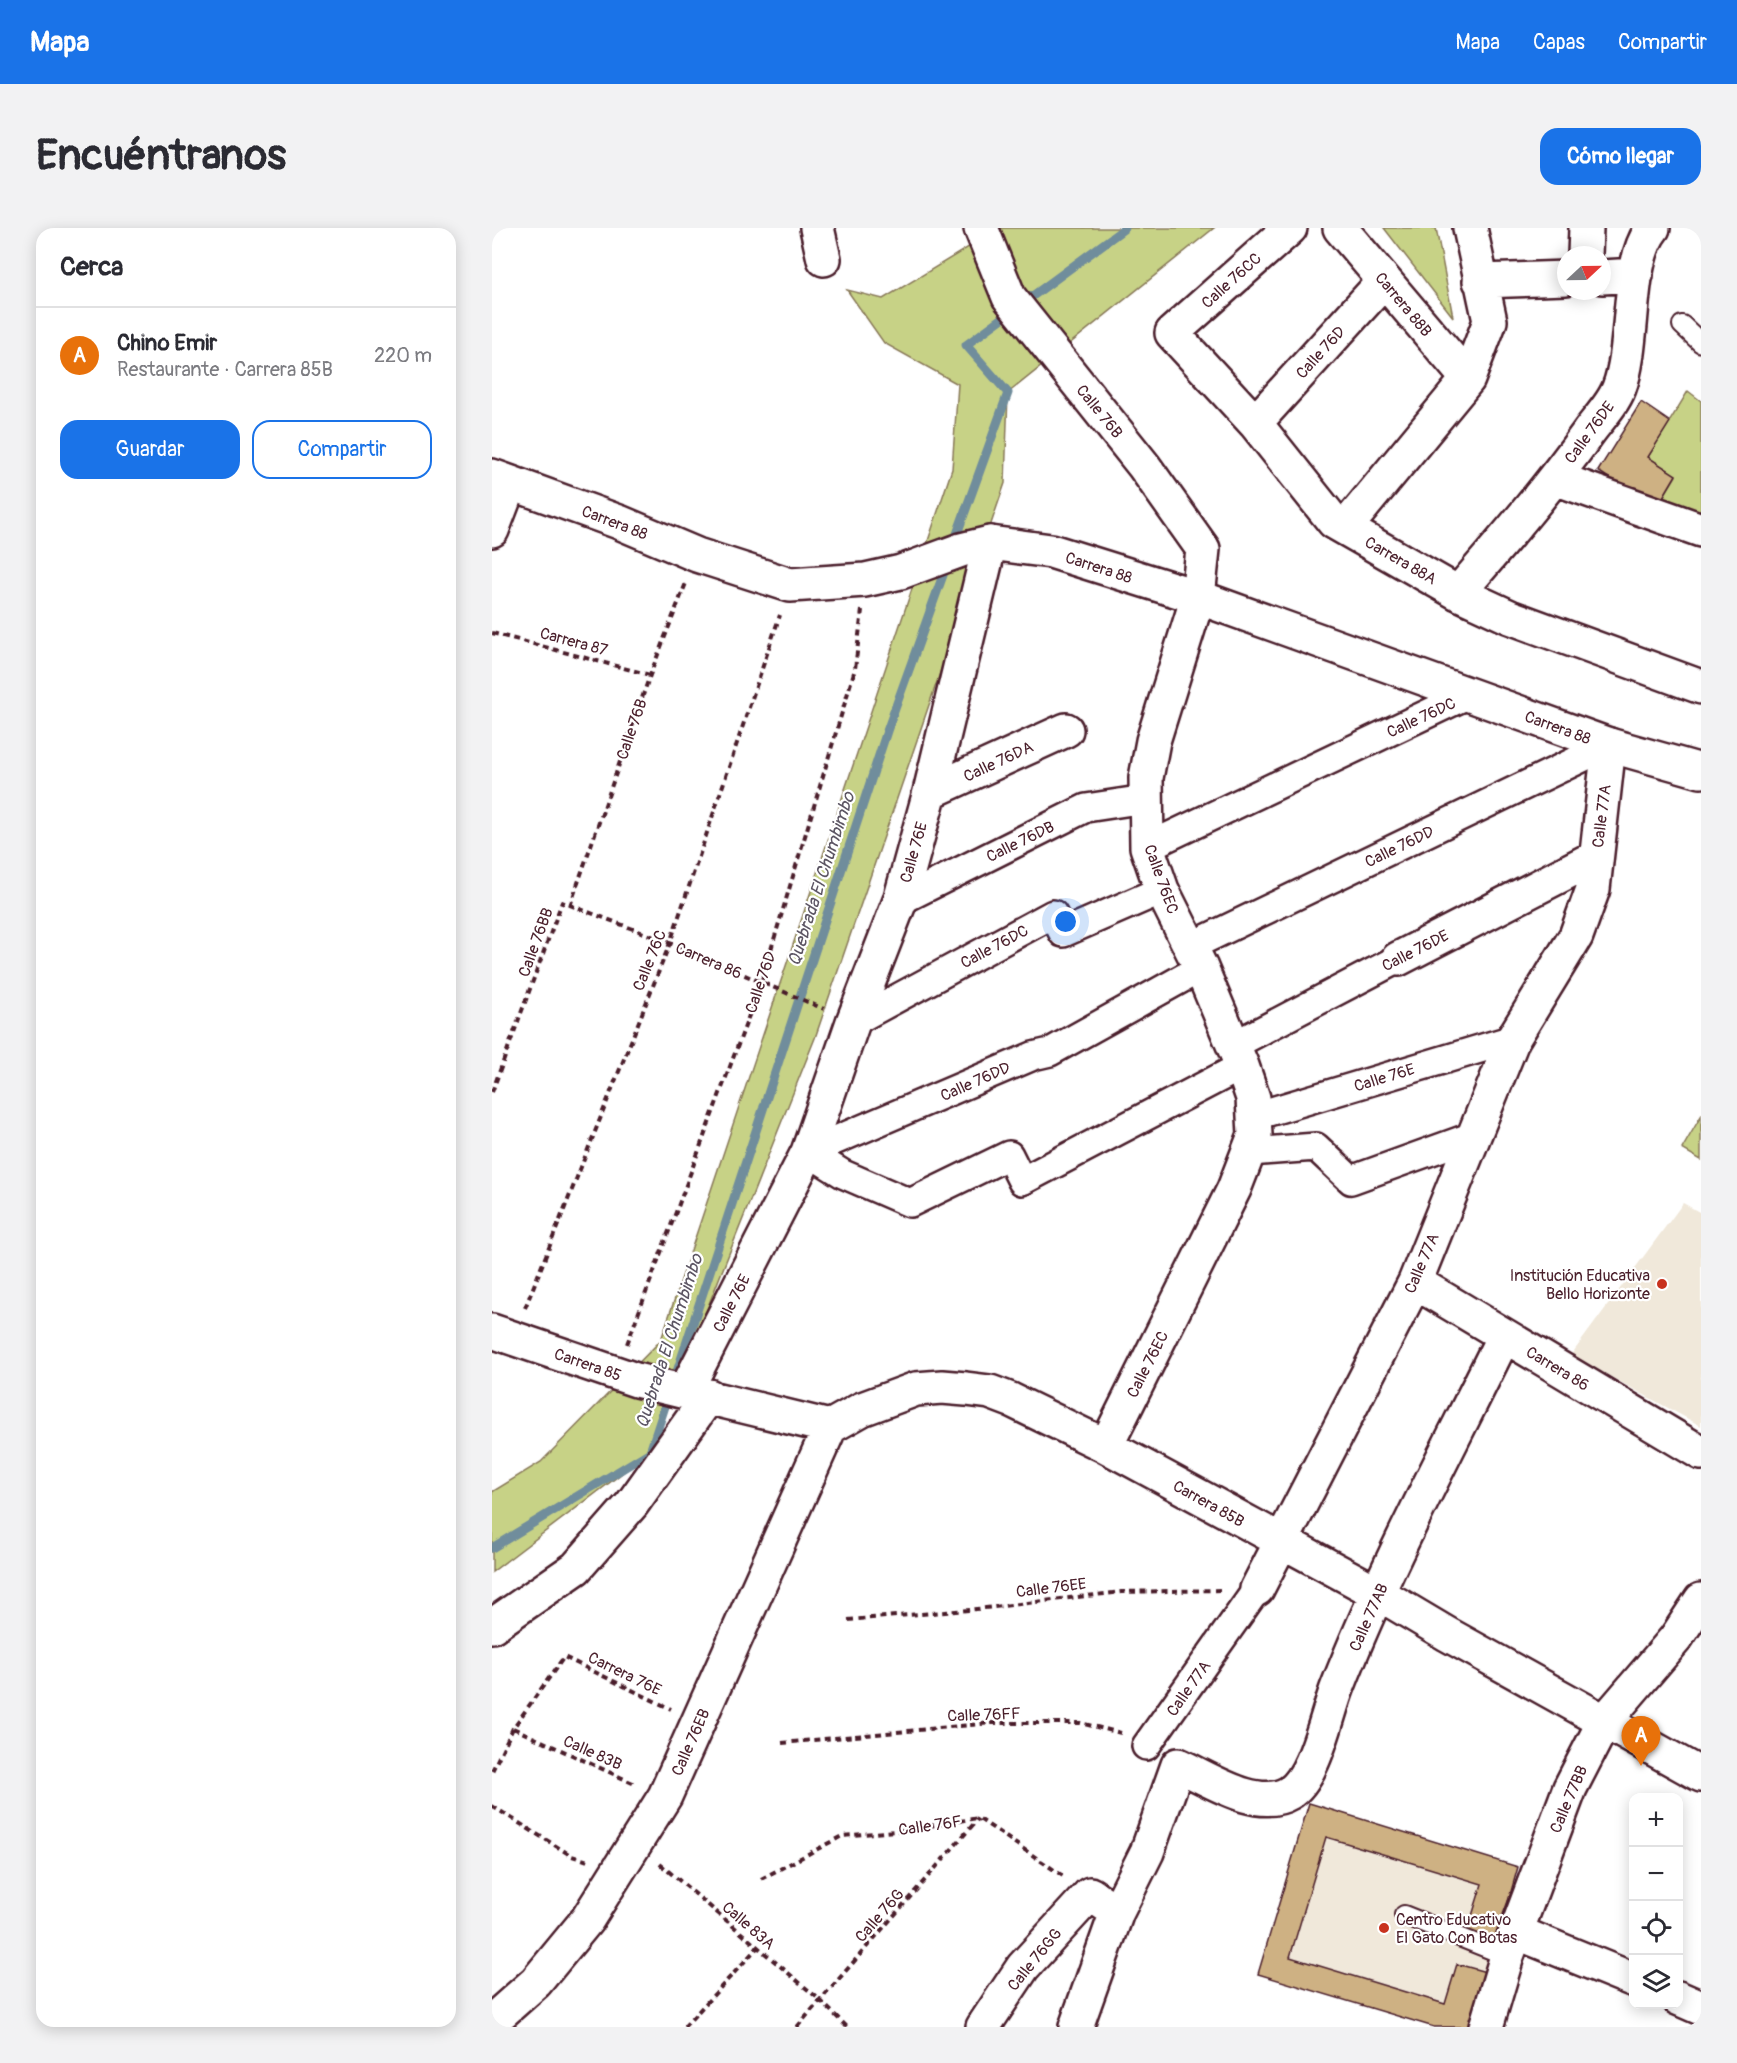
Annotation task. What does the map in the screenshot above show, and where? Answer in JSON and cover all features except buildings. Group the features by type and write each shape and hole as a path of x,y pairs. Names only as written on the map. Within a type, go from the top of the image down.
{"street":[{"name":"Calle 76B","path":"981,228 1009,297 1144,466 1203,549 1198,597"},
{"name":"Calle 76CC","path":"1172,333 1290,228"},
{"name":"Carrera 88B","path":"1340,228 1468,379"},
{"path":"1344,528 1468,379 1490,321 1470,228"},
{"path":"1585,246 1586,228"},
{"name":"Calle 76DE","path":"1458,593 1555,478 1619,390 1627,359 1636,275 1650,232"},
{"path":"1611,276 1636,275"},
{"path":"1480,281 1557,278"},
{"name":"Calle 76D","path":"1255,423 1384,281"},
{"name":"Carrera 88A","path":"1172,333 1255,423 1334,522 1458,593 1510,617 1701,687"},
{"path":"1555,478 1701,530"},
{"name":"Carrera 88","path":"501,479 619,522 697,555 790,585 865,580 901,572 961,551 1050,550 1198,597 1609,745 1701,771"},
{"path":"492,530 501,479"},
{"name":"Calle 76E","path":"492,1626 576,1568 632,1504 698,1393 808,1152 853,1022 900,901 930,792 961,551"},
{"name":"Calle 76EC","path":"1106,1446 1250,1152 1255,1116 1253,1098 1238,1056 1162,890 1147,847 1146,778 1153,741 1198,597"},
{"name":"Calle 76DC","path":"1147,847 1467,695"},
{"name":"Calle 76DA","path":"930,792 1066,730"},
{"name":"Calle 77A","path":"1146,1746 1257,1589 1283,1543 1415,1282 1513,1038 1576,936 1593,889 1609,745"},
{"name":"Calle 76DD","path":"808,1152 1033,1056 1050,1052 1195,958 1609,745"},
{"name":"Calle 76DB","path":"900,901 1086,808 1145,799"},
{"name":"Calle 76DE","path":"1238,1056 1398,959 1596,857"},
{"name":"Calle 76DC","path":"853,1022 1053,914 1063,933 1162,890"},
{"name":"Calle 76E","path":"1255,1116 1513,1038"},
{"path":"808,1152 843,1174 910,1203 1009,1155 1022,1181 1238,1056"},
{"path":"1250,1152 1316,1147 1350,1180 1473,1136"},
{"name":"Carrera 86","path":"1415,1282 1701,1453"},
{"name":"Carrera 85","path":"503,1335 616,1374 698,1393"},
{"name":"Calle 77AB","path":"1118,1911 1147,1852 1178,1765 1246,1795 1279,1797 1292,1792 1309,1768 1338,1686 1378,1593 1504,1336"},
{"name":"Carrera 85B","path":"830,1427 892,1396 916,1389 942,1387 990,1392 1046,1416 1106,1446 1378,1593 1701,1775"},
{"path":"698,1393 830,1427"},
{"name":"Calle 76EB","path":"492,2021 536,1982 587,1920 665,1796 830,1427"},
{"name":"Calle 77BB","path":"1486,2027 1511,1944 1570,1788 1604,1722 1676,1638 1701,1600"},
{"path":"1076,2027 1118,1911 1090,1894"},
{"name":"Calle 76GG","path":"983,2027 1023,1967 1090,1894"},
{"path":"1511,1944 1629,1979"},
{"path":"1683,2000 1701,2008"}],"lane":[{"path":"1682,325 1701,343"},
{"path":"1404,1915 1511,1944"}],"path":[{"name":"Calle 76B","path":"570,906 650,675 697,555"},
{"name":"Calle 76D","path":"616,1374 761,983 855,669 865,580"},
{"name":"Calle 76C","path":"503,1335 670,943 790,585"},
{"name":"Carrera 87","path":"492,633 650,675"},
{"name":"Carrera 86","path":"562,902 670,943 853,1022"},
{"name":"Calle 76BB","path":"492,1092 562,902"},
{"name":"Calle 76EE","path":"848,1620 968,1610 1121,1592 1257,1589"},
{"name":"Carrera 76E","path":"492,1771 513,1728 564,1657 699,1722"},
{"name":"Calle 76FF","path":"782,1743 992,1723 1080,1723 1113,1730 1146,1746"},
{"name":"Calle 83B","path":"513,1728 574,1758 665,1796"},
{"path":"492,1806 572,1856 591,1861 628,1852"},
{"name":"Calle 76F","path":"761,1879 842,1836 905,1830 978,1818 1090,1894"},
{"name":"Calle 76G","path":"797,2027 978,1818"},
{"name":"Calle 83A","path":"628,1852 757,1948 820,2000 847,2027"},
{"path":"684,2027 757,1948"}],"shaded area":[{"name":"Institución Educativa Bello Horizonte","path":"1683,1203 1701,1213 1701,1426 1571,1355"},
{"path":"1309,1803 1518,1867 1486,1972 1434,2027 1258,1974"}],"green space":[{"path":"1000,228 1214,228 1008,393 1005,483 815,1038 650,1452 492,1572 492,1492 541,1462 661,1340 952,469 958,384 884,343 847,290 883,299"},
{"path":"1384,228 1436,228 1453,317"},
{"path":"1688,391 1701,401 1701,524 1656,509 1676,476 1648,457"},
{"path":"1701,1116 1701,1160 1682,1149"}],"waterway":[{"name":"Quebrada El Chumbimbo","path":"953,545 1008,393 966,345 1125,228"},
{"name":"Quebrada El Chumbimbo","path":"674,1381 887,731 947,564"},
{"name":"Quebrada El Chumbimbo","path":"492,1548 650,1452 669,1394"}],"place":[{"name":"Institución Educativa Bello Horizonte","path":"1662,1284"},
{"name":"Chino Emir","path":"1641,1766"},
{"name":"Centro Educativo El Gato Con Botas","path":"1384,1928"}]}
